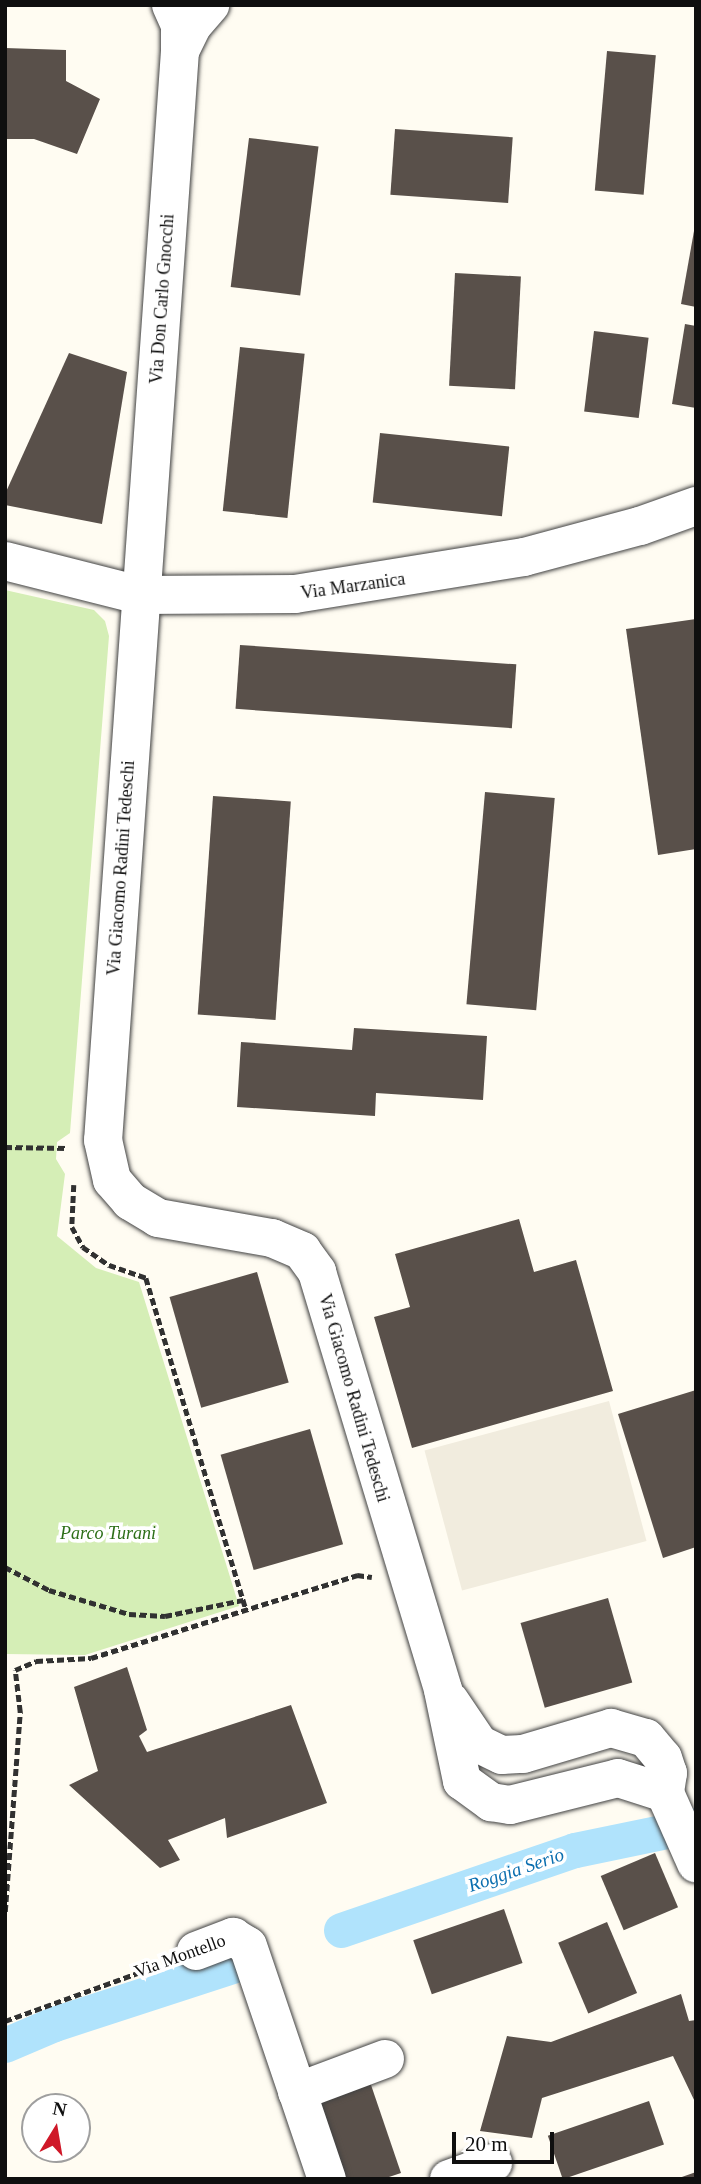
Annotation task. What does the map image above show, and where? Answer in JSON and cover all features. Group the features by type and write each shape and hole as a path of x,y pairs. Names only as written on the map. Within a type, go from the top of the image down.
{"street":[{"name":"Via Don Carlo Gnocchi","path":"139,595 180,51 180,25 171,5"},
{"path":"180,51 192,26 210,5"},
{"name":"Via Marzanica","path":"5,561 139,595 295,594 403,580 524,557 640,526 696,506"},
{"name":"Via Giacomo Radini Tedeschi","path":"139,595 103,1140 112,1180 130,1201 158,1218 272,1238 302,1251 317,1272 443,1690 462,1781 491,1802 510,1805 618,1778 671,1806"},
{"name":"Via Giacomo Radini Tedeschi","path":"443,1690 479,1744 502,1755 523,1754 611,1728 646,1738 663,1758 668,1773 671,1806"},
{"path":"671,1806 696,1863"},
{"name":"Via Montello","path":"196,1951 233,1937 247,1946 327,2179"},
{"path":"297,2092 385,2059"},
{"path":"449,2179 493,2163"}],"path":[{"path":"5,1147 57,1149 103,1140"},
{"path":"75,1174 72,1227 83,1247 109,1265 146,1278 246,1610"},
{"path":"5,1567 49,1590 129,1614 165,1616 243,1600"},
{"path":"5,1912 20,1712 15,1670 36,1661 90,1658 357,1575 378,1577"},
{"name":"Via Montello","path":"5,2021 196,1951"}],"green space":[{"name":"Parco Turani","path":"5,590 94,610 105,621 109,636 70,1133 57,1142 56,1159 65,1174 57,1236 96,1268 139,1282 239,1606 85,1655 5,1654"}],"shaded area":[{"path":"609,1401 647,1541 462,1590 425,1450"}],"building":[{"path":"5,48 66,50 66,81 100,99 77,154 34,139 5,139"},
{"path":"607,51 656,55 644,195 595,190"},
{"path":"395,129 513,137 508,203 390,195"},
{"path":"249,138 318,147 300,295 231,287"},
{"path":"694,231 696,232 696,307 681,304"},
{"path":"455,273 521,276 515,389 449,386"},
{"path":"685,324 696,326 696,408 672,404"},
{"path":"594,331 649,338 639,418 584,411"},
{"path":"240,347 305,354 287,518 223,511"},
{"path":"69,353 127,372 102,524 5,505 5,494"},
{"path":"380,433 509,447 502,516 373,503"},
{"path":"696,619 696,849 658,855 626,629"},
{"path":"240,645 516,664 512,728 236,709"},
{"path":"485,792 555,798 536,1010 466,1004"},
{"path":"213,796 291,801 276,1020 198,1014"},
{"path":"354,1028 487,1036 483,1100 376,1093 375,1116 237,1107 241,1042 352,1050"},
{"path":"519,1219 534,1272 576,1260 613,1391 412,1448 374,1317 410,1307 395,1254"},
{"path":"257,1272 289,1383 201,1408 170,1297"},
{"path":"696,1390 696,1547 663,1558 618,1414"},
{"path":"310,1429 343,1544 254,1570 221,1455"},
{"path":"608,1598 632,1683 545,1708 521,1623"},
{"path":"127,1667 147,1730 139,1736 147,1752 291,1705 327,1803 227,1838 225,1818 168,1840 180,1860 160,1868 69,1785 98,1771 74,1687"},
{"path":"655,1853 678,1907 624,1930 601,1876"},
{"path":"504,1909 523,1963 432,1994 413,1940"},
{"path":"607,1922 637,1993 588,2014 558,1943"},
{"path":"681,1994 689,2021 696,2020 696,2104 673,2056 542,2098 532,2138 480,2131 507,2036 551,2042"},
{"path":"370,2082 401,2173 383,2179 344,2179 317,2100"},
{"path":"649,2101 664,2144 563,2179 548,2136"},
{"path":"696,2172 696,2179 679,2179 679,2178"}],"waterway":[{"name":"Roggia Serio","path":"341,1930 575,1850 696,1825"},
{"name":"Roggia Serio","path":"5,2045 54,2024 232,1966"}]}
